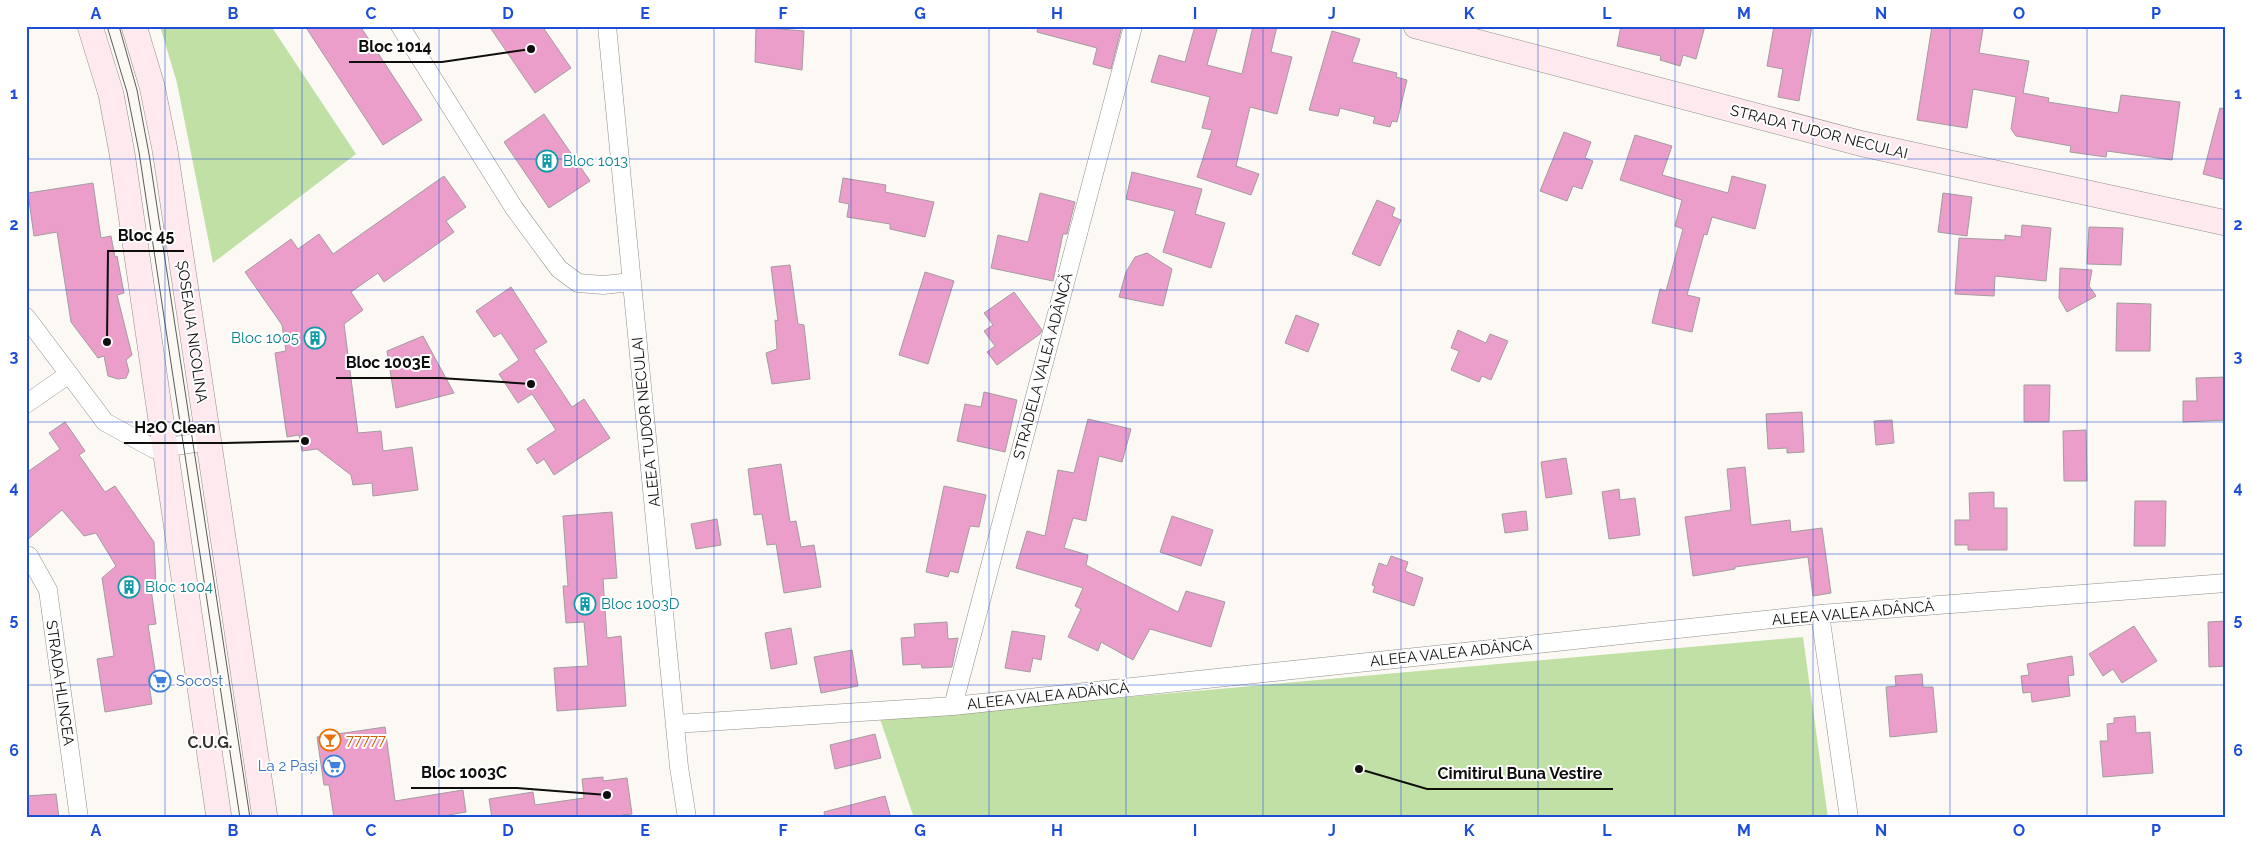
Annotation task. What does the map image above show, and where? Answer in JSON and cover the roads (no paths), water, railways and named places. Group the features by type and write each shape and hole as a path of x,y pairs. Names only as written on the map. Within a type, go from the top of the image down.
{"main road":[{"path":"90,26 111,94 122,153 219,818"},
{"name":"ȘOSEAUA NICOLINA","path":"134,26 152,86 165,150 266,818"},
{"name":"STRADA TUDOR NECULAI","path":"1416,26 1863,144 2226,223"}],"street":[{"path":"400,26 514,208 558,269 578,283 603,285 632,282"},
{"name":"ALEEA TUDOR NECULAI","path":"607,26 679,767 687,818"},
{"name":"STRADELA VALEA ADÂNCĂ","path":"953,706 1133,26"},
{"path":"26,317 105,422 154,449 209,441"},
{"path":"26,404 69,374"},
{"name":"STRADA HLINCEA","path":"26,556 29,556 48,590 79,818"},
{"name":"ALEEA VALEA ADÂNCĂ","path":"675,724 953,706 1820,614 2226,583"},
{"path":"1820,614 1849,818"}],"tram line":[{"path":"107,26 127,92 139,152 240,818"},
{"path":"119,26 137,90 149,154 250,818"}],"place":[{"name":"Bloc 1014","path":"531,49"},
{"name":"Bloc 1013","path":"547,161"},
{"name":"Bloc 1005","path":"315,338"},
{"name":"Bloc 45","path":"107,342"},
{"name":"Bloc 1003E","path":"531,384"},
{"name":"H2O Clean","path":"305,441"},
{"name":"Bloc 1004","path":"129,587"},
{"name":"Bloc 1003D","path":"585,604"},
{"name":"Socost","path":"160,681"},
{"name":"77777","path":"330,740"},
{"name":"La 2 Pași","path":"334,766"},
{"name":"Cimitirul Buna Vestire","path":"1359,769"},
{"name":"Bloc 1003C","path":"607,795"}],"district":[{"name":"C.U.G.","path":"210,742"}]}
